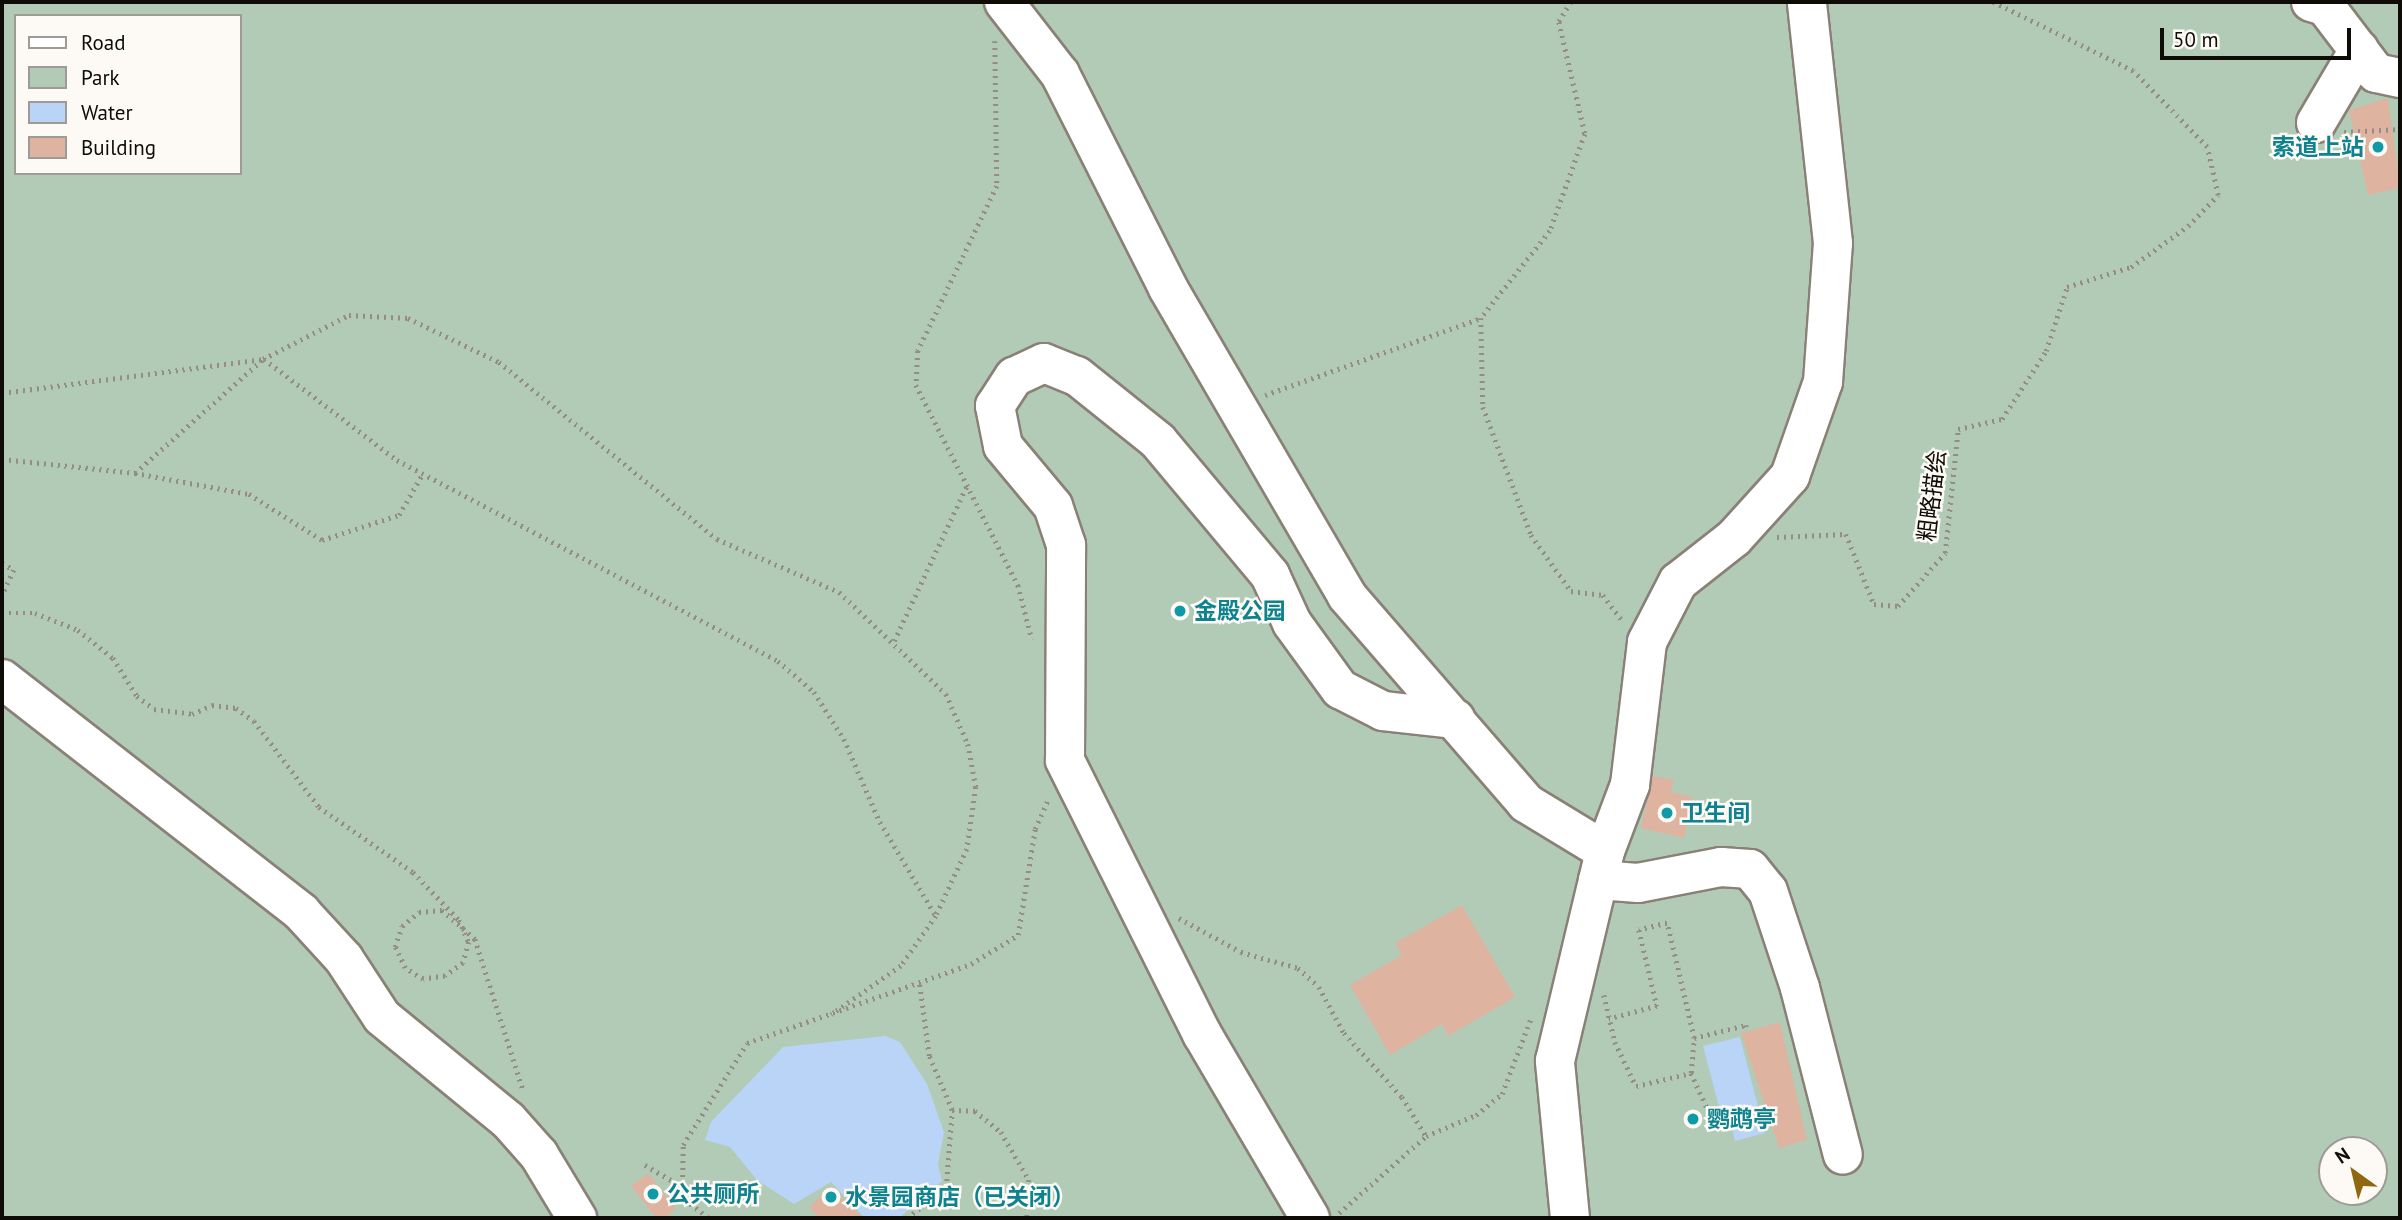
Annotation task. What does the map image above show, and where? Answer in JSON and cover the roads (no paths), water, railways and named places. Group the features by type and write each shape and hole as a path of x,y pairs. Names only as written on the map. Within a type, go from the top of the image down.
{"street":[{"path":"1004,2 1060,74 1168,288 1347,596 1526,803 1602,866 1638,883 1721,867 1750,869 1768,891 1800,988 1843,1155"},
{"path":"1570,1218 1555,1061 1602,866 1630,785 1647,642 1678,582 1734,538 1790,476 1823,382 1833,243 1807,2"},
{"path":"2311,2 2325,6 2376,72 2400,79"},
{"path":"2316,123 2359,50"},
{"path":"1310,1218 1202,1034 1151,925 1065,760 1066,545 1053,506 1003,446 995,406 1014,377 1044,363 1077,376 1158,441 1270,575 1292,623 1340,690 1383,711 1456,719"},
{"path":"2,679 301,912 344,959 382,1017 508,1120 539,1155 577,1218"}],"water":[{"path":"885,1036 900,1042 927,1084 944,1132 938,1165 942,1181 899,1218 865,1218 831,1182 794,1204 757,1180 730,1147 705,1140 711,1122 783,1047"},
{"path":"1740,1037 1765,1133 1735,1141 1730,1120 1723,1122 1703,1046"}],"place":[{"name":"索道上站","path":"2378,147"},
{"name":"金殿公园","path":"1180,611"},
{"name":"卫生间","path":"1667,813"},
{"name":"鹦鹉亭","path":"1693,1119"},
{"name":"公共厕所","path":"653,1194"},
{"name":"水景园商店（已关闭）","path":"831,1197"}]}
